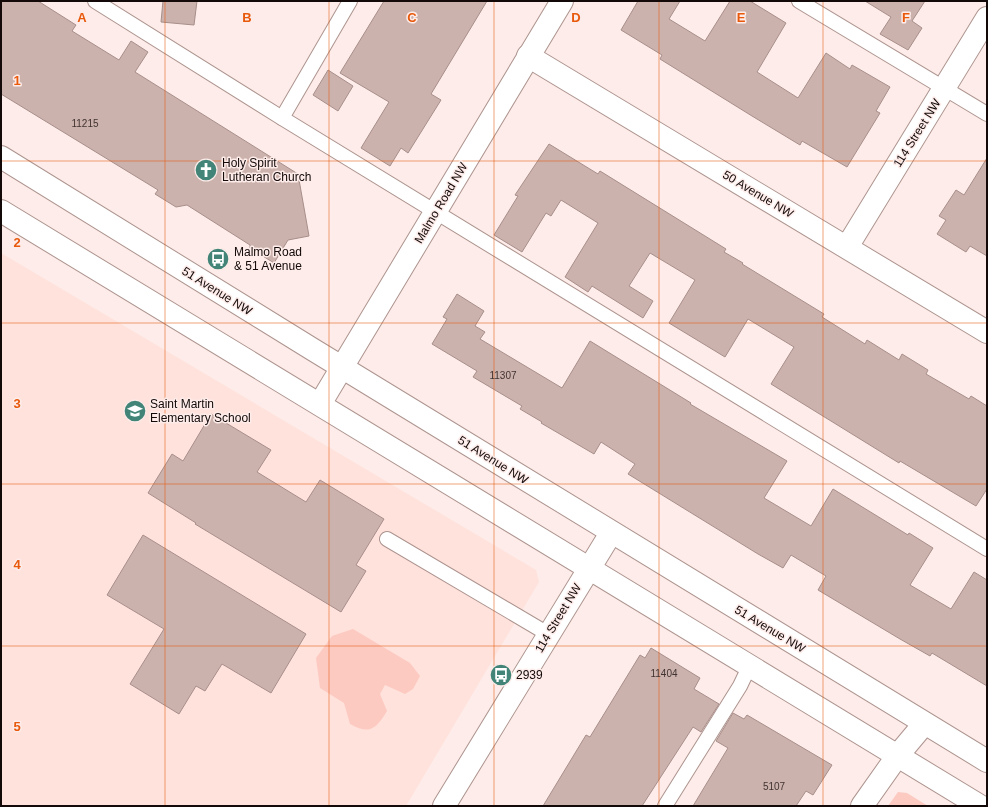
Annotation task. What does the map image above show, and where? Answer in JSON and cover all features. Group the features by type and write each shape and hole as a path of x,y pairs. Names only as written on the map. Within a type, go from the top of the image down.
{"main road":[{"name":"Malmo Road NW","path":"320,404 562,1"},
{"name":"114 Street NW","path":"847,247 987,18"},
{"name":"50 Avenue NW","path":"528,56 987,332"},
{"name":"51 Avenue NW","path":"1,157 924,724 987,761"},
{"path":"1,212 320,404 980,806"},
{"name":"114 Street NW","path":"444,806 611,532"},
{"path":"862,806 898,755 924,724"},
{"path":"984,806 987,800"}],"lane":[{"path":"95,1 282,118 987,549"},
{"path":"282,118 350,1"},
{"path":"799,1 987,114"},
{"path":"387,539 548,634"},
{"path":"666,806 740,686 750,665"}],"shaded area":[{"name":"Saint Martin Elementary School","path":"1,253 536,570 539,582 406,806 1,806"},
{"path":"353,629 410,663 420,676 413,689 405,694 385,685 380,694 387,711 376,726 368,729 363,729 350,724 344,703 320,688 316,658 332,636"},
{"path":"898,792 907,793 928,806 888,806"}],"building":[{"path":"1,1 38,1 76,25 72,31 119,60 131,41 148,52 135,72 298,174 309,236 288,240 274,263 250,248 250,245 187,205 176,207 155,194 158,190 1,94"},
{"path":"163,1 197,1 194,25 161,22"},
{"path":"384,1 487,1 431,94 441,100 408,153 401,148 390,166 361,148 389,102 340,73"},
{"path":"638,1 680,1 669,19 705,41 730,1 750,1 786,23 757,72 798,98 826,53 850,69 852,65 890,87 876,111 880,113 847,167 802,141 800,145 752,116 660,59 662,55 621,30"},
{"path":"865,1 925,1 912,21 922,28 908,50 880,34 891,17"},
{"path":"328,70 353,86 338,111 313,95"},
{"path":"549,144 598,174 600,171 726,249 724,252 824,314 822,317 865,344 867,340 899,360 902,354 928,370 926,374 969,399 971,396 987,406 987,489 976,506 900,461 899,463 771,384 794,347 748,319 725,357 669,323 695,280 650,253 629,286 653,301 643,318 592,286 588,292 565,277 598,223 561,200 551,216 546,213 522,252 494,235 518,196 515,195"},
{"path":"987,158 987,256 970,246 966,252 937,234 946,220 939,216 956,190 964,195"},
{"path":"457,294 484,311 475,326 485,332 480,339 562,388 590,341 691,403 690,404 787,461 764,498 811,526 833,489 908,535 909,533 933,548 910,585 951,609 974,572 987,580 987,686 932,653 930,656 900,639 818,590 826,576 791,555 783,568 758,554 628,474 635,464 601,442 594,454 541,423 542,422 520,409 522,406 473,377 477,371 432,344 447,319 443,317"},
{"path":"211,414 271,450 257,472 306,502 320,480 384,519 356,565 366,571 341,612 195,524 196,523 148,493 172,454 183,461"},
{"path":"143,535 306,634 271,693 222,664 205,691 196,686 179,714 130,684 164,629 107,595"},
{"path":"651,648 700,678 694,689 719,704 701,732 693,727 642,806 543,806 586,735 590,737 640,655 645,658"},
{"path":"733,713 744,719 747,715 832,765 813,795 806,791 796,806 693,806 728,748 716,741"}],"place":[{"name":"Holy Spirit Lutheran Church","path":"206,170"},
{"name":"Malmo Road & 51 Avenue","path":"218,259"},
{"name":"Saint Martin Elementary School","path":"135,411"},
{"name":"2939","path":"501,675"}]}
